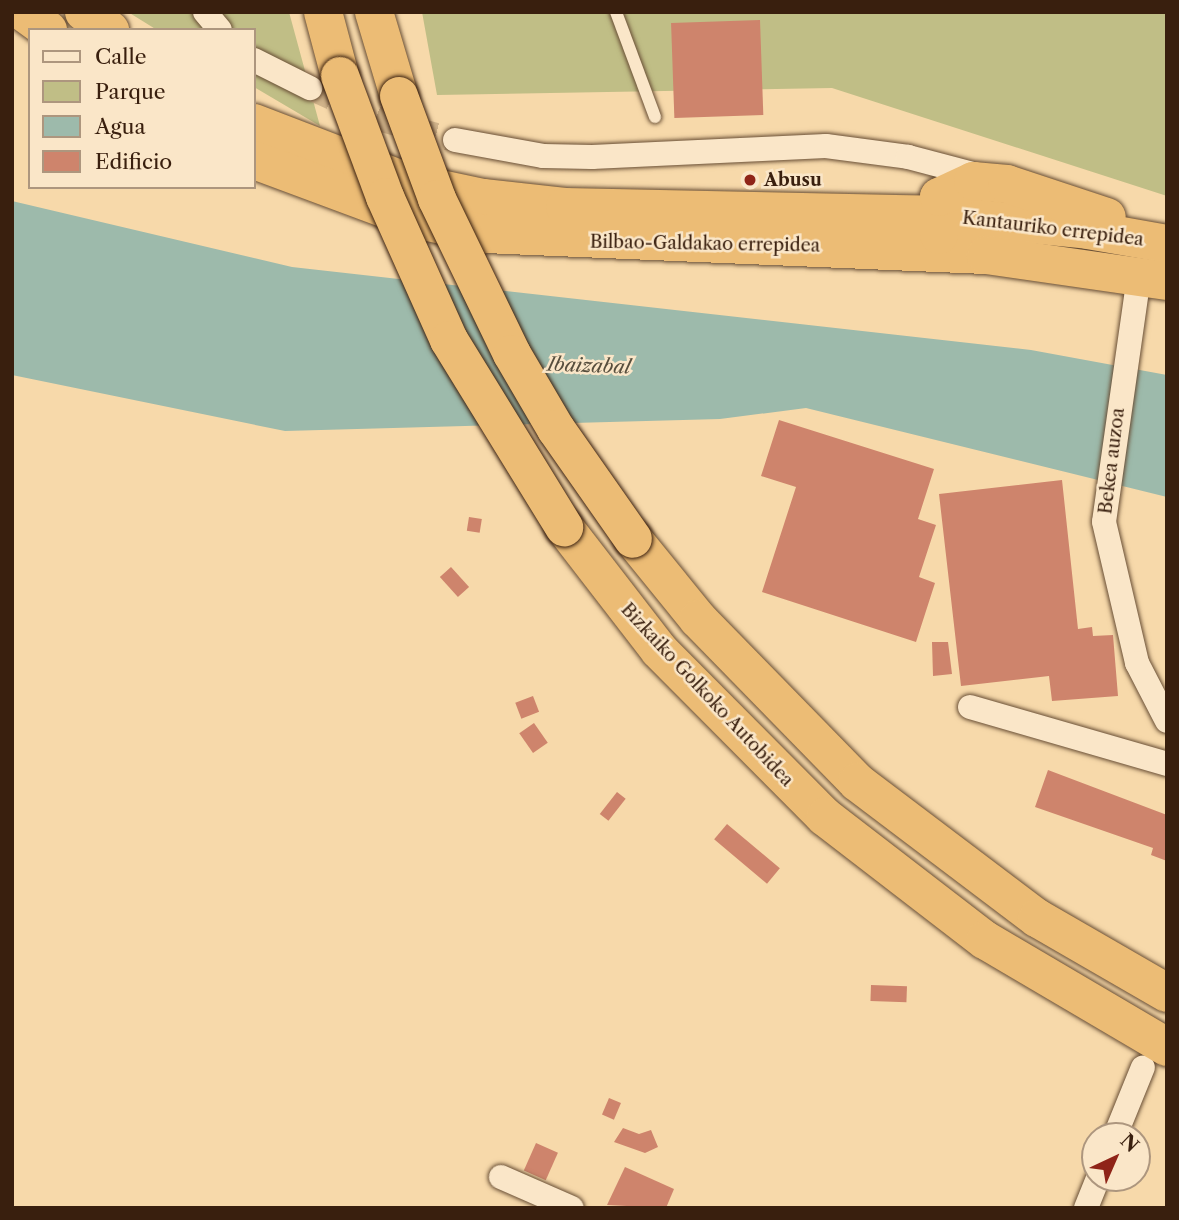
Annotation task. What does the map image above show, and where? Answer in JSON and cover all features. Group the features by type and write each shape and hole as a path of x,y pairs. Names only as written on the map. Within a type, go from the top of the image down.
{"highway":[{"path":"23,12 45,28"},
{"path":"84,12 107,28"},
{"name":"Bizkaiko Golkoko Autobidea","path":"323,12 325,82 385,197 449,340 564,527 659,650 825,817 985,940 1155,1057"},
{"path":"373,12 399,96 437,198 512,354 556,429 633,539 698,619 858,782 1038,918 1167,993"},
{"name":"Bilbao-Galdakao errepidea","path":"256,124 408,183 483,198 565,207 939,221 1153,279"},
{"name":"Bilbao-Galdakao errepidea","path":"256,161 413,219 485,234 570,241 939,221"},
{"path":"939,221 973,181 1007,184 1087,209 1167,244"},
{"name":"Kantauriko errepidea","path":"939,221 1088,230 1167,244"}],"street":[{"path":"205,12 218,28"},
{"path":"256,61 325,82"},
{"path":"455,140 543,156 826,146 908,158 1007,184"},
{"path":"908,158 939,221"},
{"name":"Bekea auzoa","path":"1153,279 1125,360 1104,522 1137,663 1167,721"},
{"path":"970,707 1167,764"},
{"path":"1122,1122 1155,1057"},
{"path":"501,1177 572,1208"}],"lane":[{"path":"616,12 655,117"}],"green space":[{"path":"128,12 289,12 320,126 256,88 256,28 154,28"},
{"path":"422,12 1167,12 1167,196 832,88 437,95"}],"water":[{"name":"Ibaizabal","path":"12,201 292,267 1031,350 1167,375 1167,497 806,408 720,419 285,431 12,375"}],"building":[{"path":"760,20 763,115 674,118 671,23"},
{"path":"779,420 934,469 918,519 936,525 919,577 935,583 916,642 762,592 796,487 761,476"},
{"path":"1062,480 1078,629 1092,627 1093,636 1113,635 1118,696 1052,701 1049,676 961,686 939,494"},
{"path":"469,517 482,519 480,533 467,531"},
{"path":"451,567 469,587 458,597 440,577"},
{"path":"932,642 948,642 952,674 933,676"},
{"path":"533,696 539,712 521,719 515,703"},
{"path":"534,723 548,743 533,753 519,733"},
{"path":"1048,770 1167,815 1167,861 1151,855 1153,848 1035,807"},
{"path":"617,792 626,799 608,821 600,814"},
{"path":"727,824 780,868 767,884 714,839"},
{"path":"871,985 907,986 906,1002 870,1001"},
{"path":"609,1098 621,1103 614,1120 602,1115"},
{"path":"623,1128 639,1134 651,1130 658,1147 645,1153 614,1142"},
{"path":"536,1143 558,1153 546,1180 524,1170"},
{"path":"625,1167 674,1189 666,1208 607,1205"}],"tunnel":[{"path":"310,88 378,119 455,140"}],"place":[{"name":"Abusu","path":"750,180"}]}
